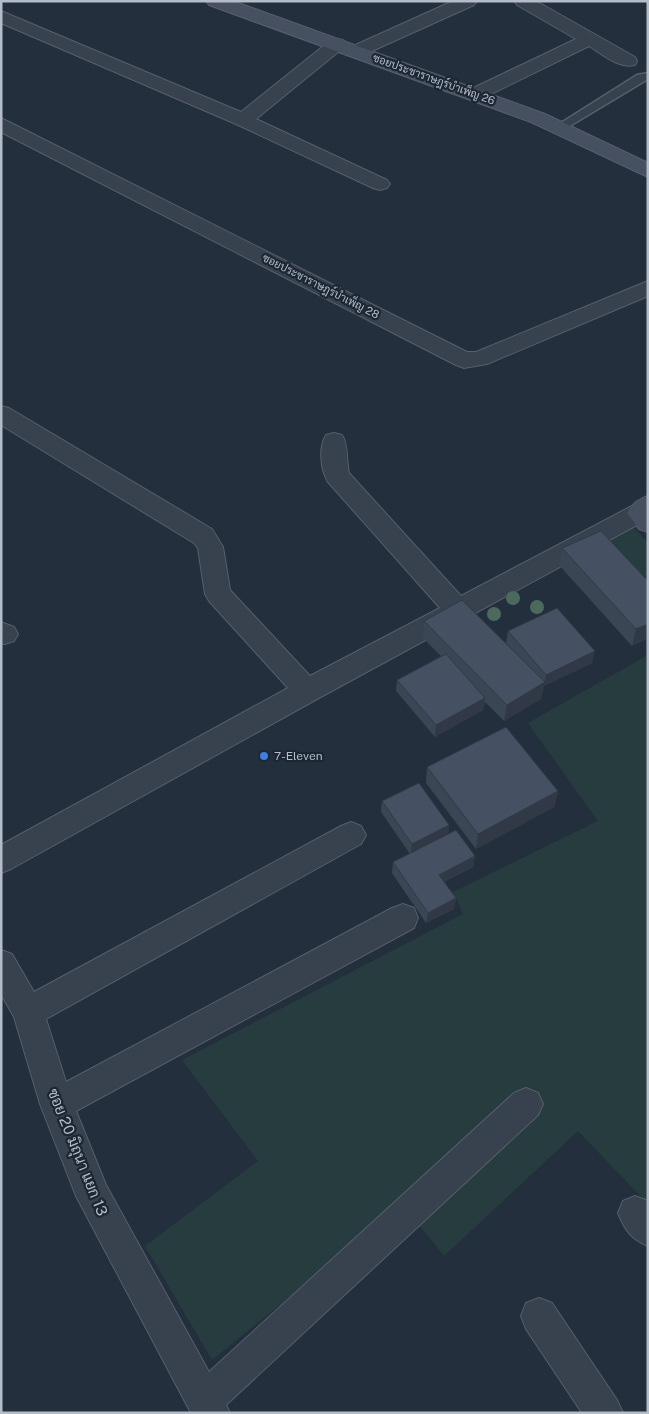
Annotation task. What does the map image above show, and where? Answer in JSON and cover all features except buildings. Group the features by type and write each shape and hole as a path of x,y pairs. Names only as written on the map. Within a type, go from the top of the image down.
{"street":[{"name":"ซอยประชาราษฎร์บำเพ็ญ 26","path":"216,1 476,94 559,128 648,171"},
{"path":"357,51 468,1"},
{"path":"523,1 628,61"},
{"path":"1,16 243,120 380,184"},
{"path":"476,94 590,39"},
{"path":"243,120 337,44"},
{"name":"ซอยประชาราษฎร์บำเพ็ญ 28","path":"1,124 464,360 479,359 648,288"},
{"path":"1,414 203,536 210,547 218,594 307,691"},
{"path":"334,441 334,461 337,476 458,610"},
{"path":"1,860 307,691 458,610 645,514"},
{"path":"28,1012 351,835"},
{"path":"57,1104 403,918"},
{"name":"ซอย 20 มิถุนา แยก 13","path":"1,964 28,1012 57,1104 93,1196 208,1406"},
{"path":"208,1406 526,1104"},
{"path":"539,1316 604,1413"}],"lane":[{"path":"559,128 642,77 648,76"}],"green space":[{"path":"634,528 648,543 648,594 603,545"},
{"path":"648,655 648,1204 578,1131 444,1256 403,1205 212,1360 145,1246 258,1161 182,1060 463,914 453,892 598,821 528,723"}],"place":[{"name":"7-Eleven","path":"264,756"}]}
